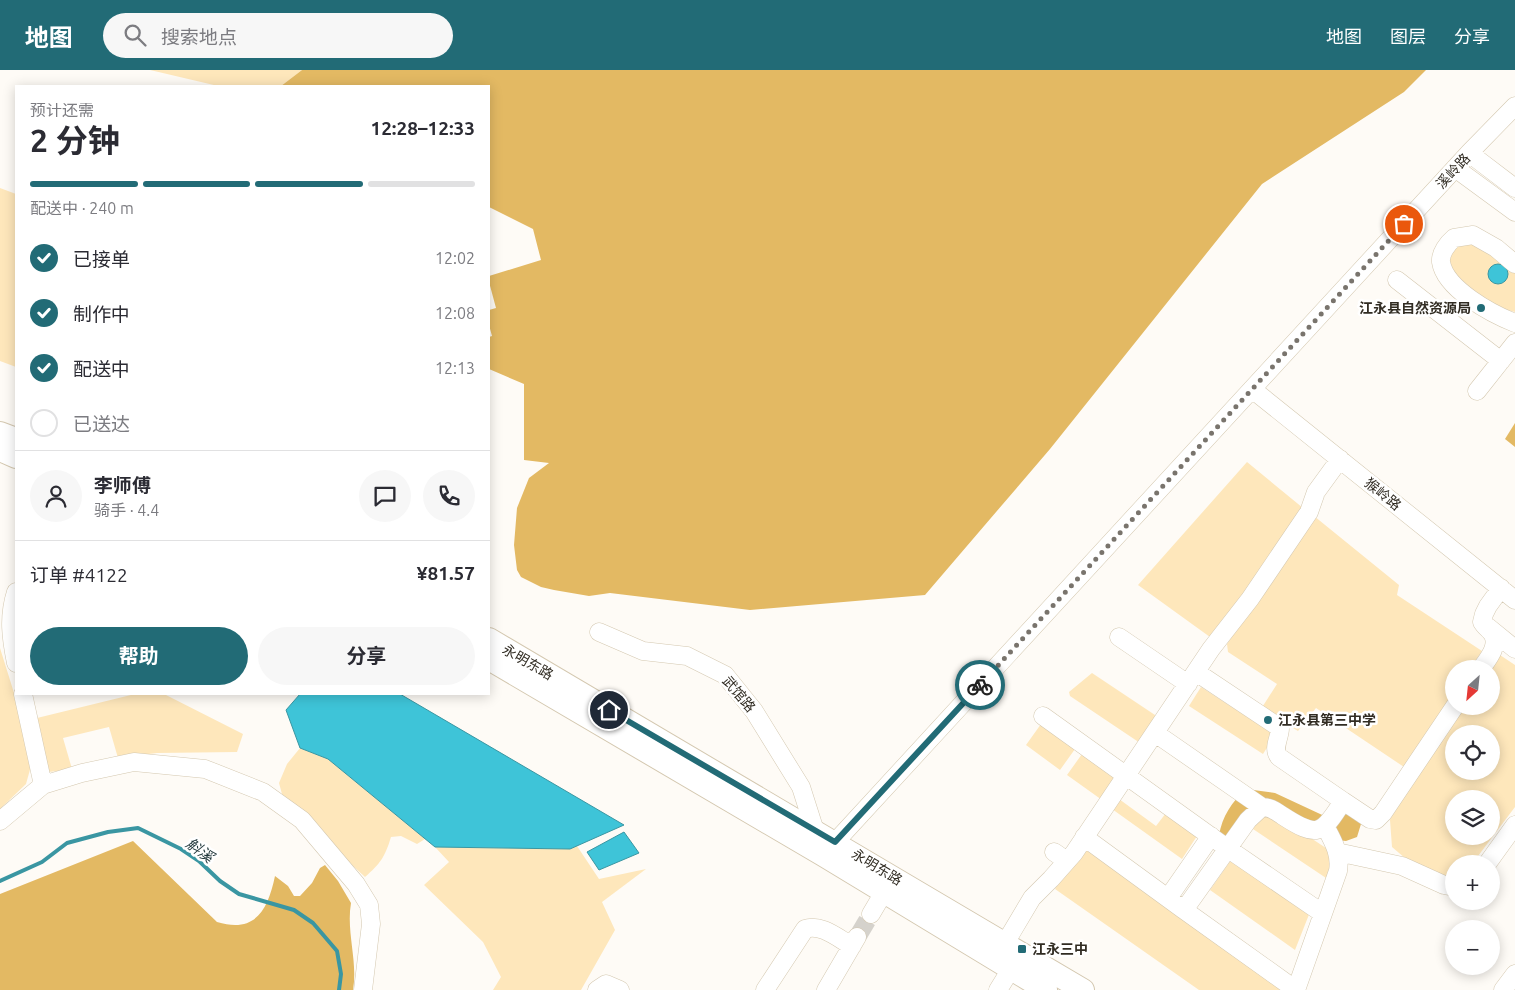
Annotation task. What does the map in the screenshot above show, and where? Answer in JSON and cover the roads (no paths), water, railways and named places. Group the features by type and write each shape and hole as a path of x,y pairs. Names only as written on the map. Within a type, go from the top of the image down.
{"main road":[{"path":"0,432 15,439"},
{"path":"0,450 15,457"},
{"name":"永明东路","path":"490,640 815,831 829,849 884,892 1003,957 1083,990"},
{"name":"永明东路","path":"490,660 829,849 1003,957 1046,990"}],"street":[{"name":"溪岭路","path":"829,849 1455,168 1515,106"},
{"path":"1469,153 1515,188"},
{"path":"1455,168 1515,212"},
{"path":"1514,259 1472,235 1462,235 1454,238 1442,254 1441,261 1451,282 1462,293 1496,315 1515,323"},
{"path":"1397,280 1501,360"},
{"path":"1478,391 1515,343"},
{"name":"猴岭路","path":"1252,389 1515,600"},
{"path":"998,990 1003,957 1032,898 1060,856 1084,837 1211,649 1250,599 1309,512 1316,492 1340,460"},
{"path":"1482,622 1488,606 1501,588"},
{"path":"15,595 11,607 10,628 15,657"},
{"path":"1482,622 1515,649"},
{"path":"1482,622 1493,635 1494,642 1492,651 1486,660"},
{"name":"武馆路","path":"599,632 643,651 687,656 725,675 754,711 801,787 815,831"},
{"path":"1119,637 1280,728 1280,737 1276,745 1276,753 1279,757 1370,819 1376,820 1449,715"},
{"path":"23,695 43,785"},
{"path":"1043,716 1227,848 1322,913"},
{"path":"1155,733 1262,807 1270,807 1298,825 1312,831 1320,830 1325,826 1343,801"},
{"path":"0,821 43,785 82,773 134,762 205,769 263,792 302,820 356,884 369,904 371,924 363,990"},
{"path":"1184,910 1248,820 1262,807"},
{"path":"1493,855 1515,825"},
{"path":"1084,837 1296,989 1340,861 1325,826"},
{"path":"1168,898 1211,836"},
{"path":"1337,852 1402,866 1445,884"},
{"path":"871,914 884,892"},
{"path":"765,990 805,929 815,927 855,941 826,990"},
{"path":"1503,990 1515,974"},
{"path":"597,990 606,984 620,990"}],"water":[{"path":"1498,264 1505,267 1508,274 1505,281 1498,284 1491,281 1488,274 1491,267"},
{"path":"299,695 402,695 624,825 570,849 435,847 328,759 300,748 286,710"},
{"path":"624,832 639,853 599,870 587,852"}],"waterway":[{"name":"斛溪","path":"0,881 42,862 67,843 108,832 138,828 181,849 199,861 220,881 239,894 294,910 313,923 337,951 341,974 339,990"}],"tunnel":[{"path":"858,936 871,914"}],"place":[{"name":"江永县自然资源局","path":"1481,308"},
{"name":"江永县第三中学","path":"1268,720"},
{"name":"江永三中","path":"1022,949"}]}
